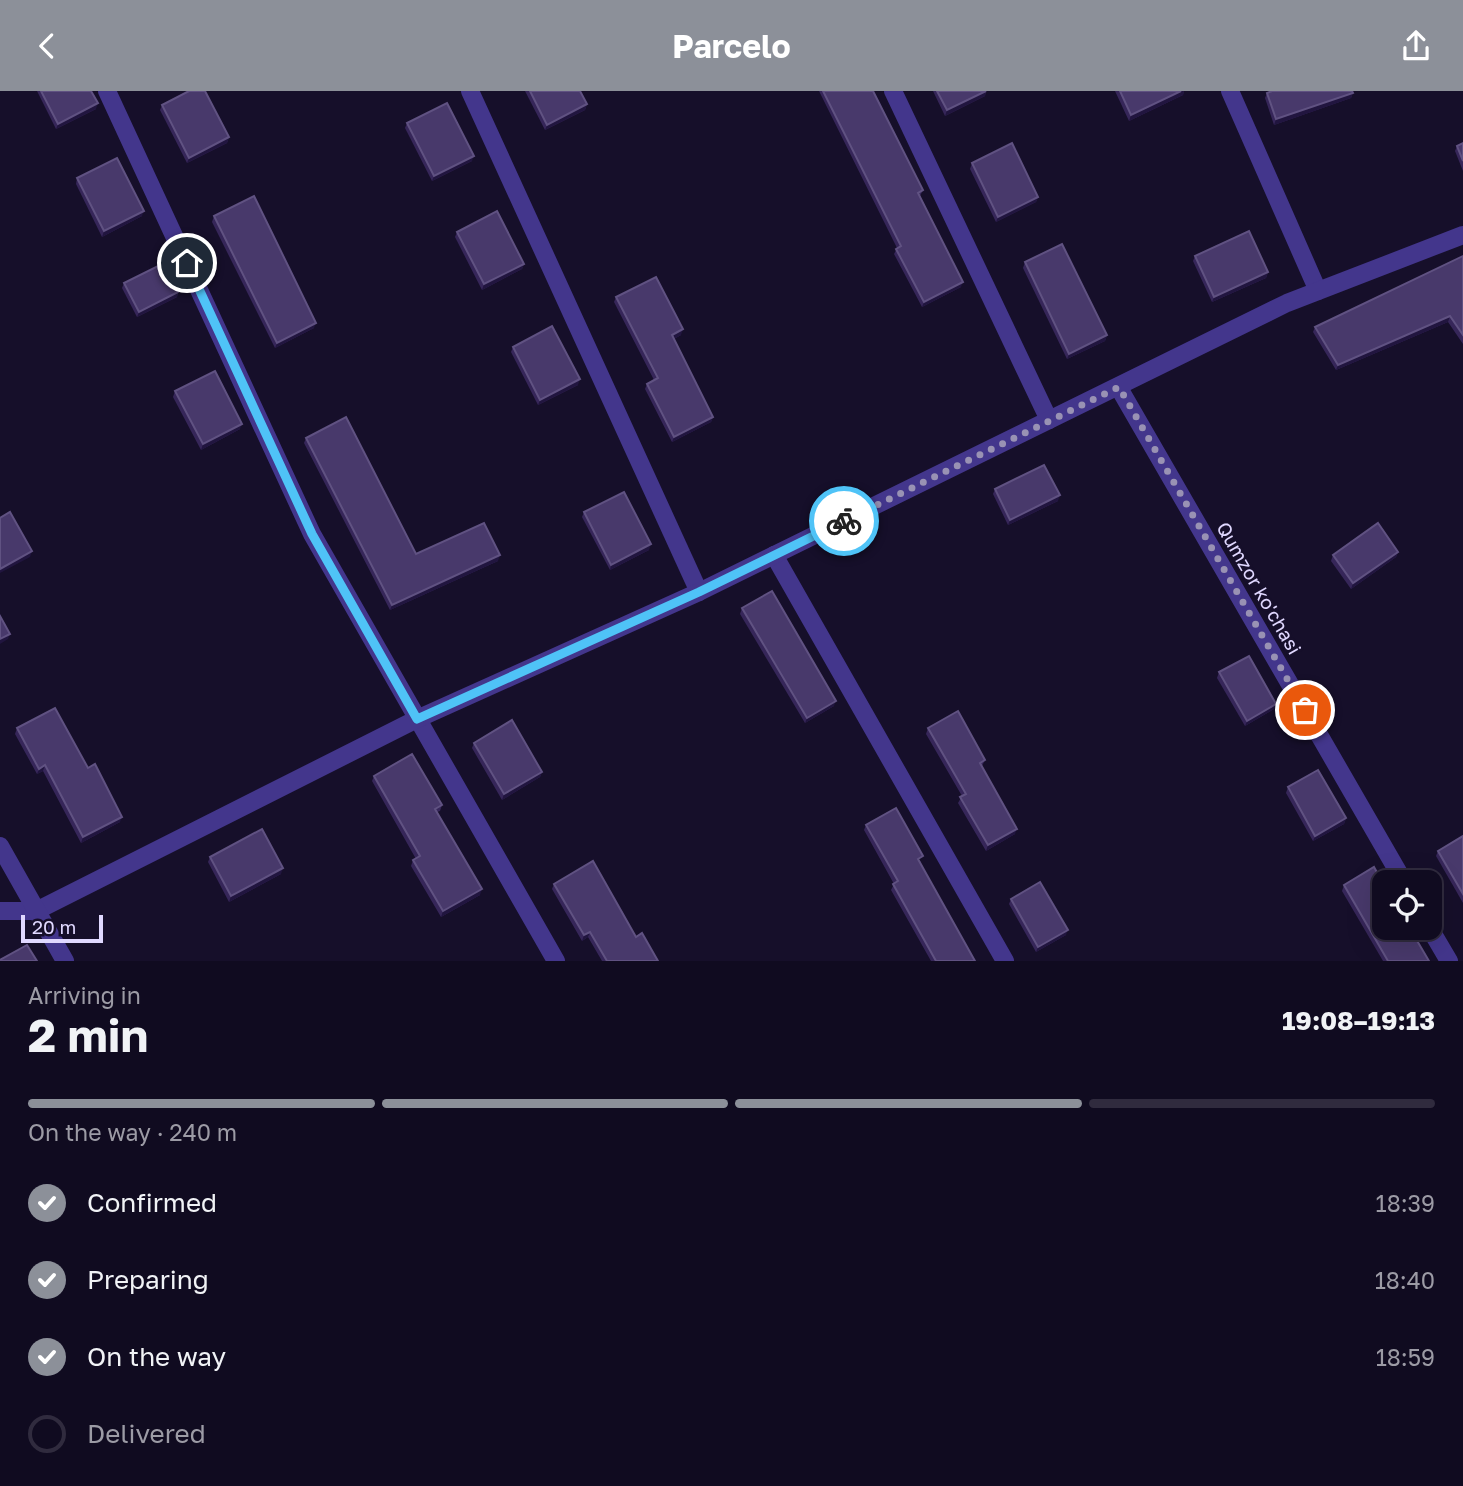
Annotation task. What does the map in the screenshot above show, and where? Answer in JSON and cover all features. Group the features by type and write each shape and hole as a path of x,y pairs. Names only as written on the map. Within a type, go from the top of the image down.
{"street":[{"path":"107,91 312,534 556,961"},
{"path":"470,91 699,592"},
{"path":"893,91 1049,420"},
{"path":"1230,91 1318,291"},
{"path":"0,911 36,911 417,719 699,592 1287,303 1463,235"},
{"name":"Qumzor ko'chasi","path":"1119,387 1397,870"},
{"path":"774,555 1004,961"},
{"path":"0,846 65,961"},
{"path":"1436,940 1448,961"}],"building":[{"path":"41,91 91,91 98,103 58,124"},
{"path":"189,91 205,91 229,137 189,158 162,105"},
{"path":"530,91 580,91 587,104 547,125"},
{"path":"823,91 873,91 923,190 918,193 963,282 924,302 896,249 901,246"},
{"path":"937,91 986,91 947,110"},
{"path":"1120,91 1181,91 1131,115"},
{"path":"1267,93 1353,93 1276,119"},
{"path":"447,103 474,156 434,176 407,123"},
{"path":"1012,143 1038,197 998,217 972,163"},
{"path":"1463,143 1463,161 1457,146"},
{"path":"117,158 144,211 104,231 77,178"},
{"path":"254,196 316,323 277,343 214,216"},
{"path":"497,211 524,264 484,284 457,232"},
{"path":"1249,231 1268,272 1214,297 1195,256"},
{"path":"1062,244 1107,335 1069,354 1025,262"},
{"path":"1463,256 1463,335 1450,316 1338,365 1315,327"},
{"path":"164,263 178,292 139,312 124,283"},
{"path":"656,277 683,329 672,335 713,417 674,437 647,384 658,378 616,297"},
{"path":"552,326 580,379 540,400 513,347"},
{"path":"215,371 242,424 203,444 175,391"},
{"path":"346,417 416,554 484,523 500,555 392,605 306,438"},
{"path":"1044,465 1060,495 1010,520 995,489"},
{"path":"624,492 651,544 611,565 584,512"},
{"path":"10,512 32,551 0,569 0,518"},
{"path":"1378,523 1398,552 1353,583 1333,555"},
{"path":"772,591 836,701 807,718 742,608"},
{"path":"0,616 10,634 0,639"},
{"path":"1249,656 1276,704 1247,721 1219,672"},
{"path":"55,708 88,768 95,764 122,817 83,837 45,765 39,769 17,728"},
{"path":"958,711 985,760 980,763 1017,829 988,845 960,797 966,794 928,728"},
{"path":"512,720 542,772 504,794 474,743"},
{"path":"412,754 442,805 435,809 482,889 443,911 413,860 420,856 374,776"},
{"path":"1318,770 1346,818 1315,836 1288,787"},
{"path":"896,808 923,856 918,859 975,961 936,961 893,884 898,881 866,825"},
{"path":"262,829 283,868 231,896 210,857"},
{"path":"1463,836 1463,894 1438,851"},
{"path":"593,861 636,937 642,933 658,961 607,961 590,932 584,935 554,884"},
{"path":"1374,867 1372,933 1344,885"},
{"path":"1040,882 1068,930 1038,947 1011,899"},
{"path":"1376,940 1417,940 1429,961 1388,961"},
{"path":"27,945 37,961 0,961 0,960"}],"way so far":[{"path":"844,521 1119,387 1305,710"}],"route":[{"path":"187,263 312,534 417,719 699,592 844,521"}]}
